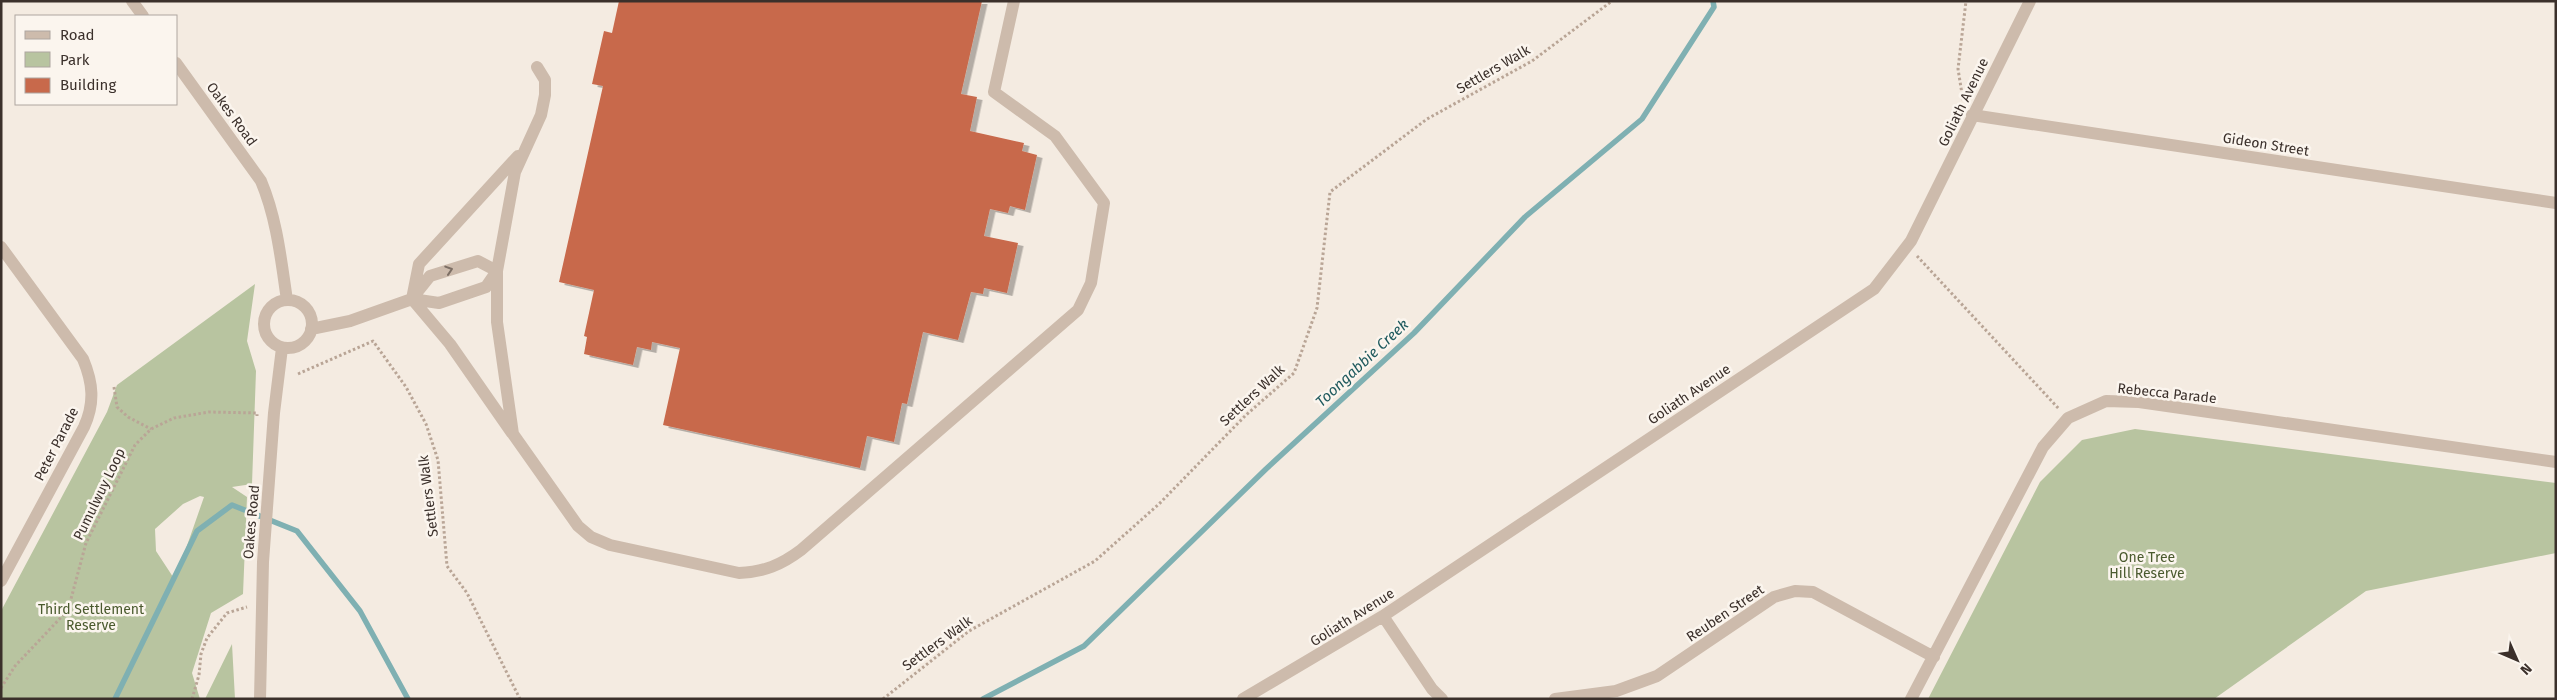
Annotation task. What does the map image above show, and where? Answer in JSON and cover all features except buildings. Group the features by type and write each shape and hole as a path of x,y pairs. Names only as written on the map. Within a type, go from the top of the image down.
{"street":[{"path":"132,1 142,15"},
{"path":"412,299 450,344 578,526 591,537 610,545 739,573 759,572 782,564 801,550 1078,310 1091,283 1104,203 1055,136 994,92 1014,1"},
{"name":"Goliath Avenue","path":"1244,699 1383,616 1874,290 1908,246 2030,1"},
{"name":"Oakes Road","path":"178,66 261,181 269,201 274,223 287,300"},
{"path":"513,434 497,322 497,271 515,172 530,143 541,115 545,95 545,80 537,66"},
{"name":"Gideon Street","path":"1972,116 2556,203"},
{"path":"412,299 419,264 530,143"},
{"name":"Peter Parade","path":"1,247 83,359 90,375 92,393 89,414 84,427 1,581"},
{"path":"412,299 430,276 478,260 497,271"},
{"path":"311,329 350,321 412,299 438,303 486,287 497,271"},
{"path":"287,300 294,301 306,308 312,322 311,329 304,342 289,348 282,348 269,340 265,333 264,318 273,305 287,300"},
{"name":"Oakes Road","path":"260,699 263,562 274,413 282,348"},
{"name":"Rebecca Parade","path":"1911,699 2043,447 2068,418 2106,401 2139,402 2556,462"},
{"name":"Reuben Street","path":"1556,699 1616,691 1657,676 1774,597 1794,591 1813,592 1934,657"},
{"path":"1383,616 1432,689 1442,699"}],"path":[{"name":"Settlers Walk","path":"883,699 969,631 1096,561 1158,504 1246,415 1294,373 1317,308 1330,192 1427,119 1532,61 1612,1"},
{"path":"1966,1 1958,69 1964,105 1972,116"},
{"path":"1908,246 2068,418"},
{"name":"Settlers Walk","path":"298,374 373,341 406,388 426,424 438,460 447,566 466,593 520,699"},
{"path":"114,387 117,408 128,417 151,429"},
{"name":"Pumulwuy Loop","path":"1,688 15,666 68,610 86,543 135,445 151,429 174,418 209,412 257,413"},
{"path":"192,699 199,675 201,654 207,638 227,613 247,608"}],"green space":[{"name":"Third Settlement Reserve","path":"255,284 247,341 256,371 252,484 232,487 247,497 243,594 211,613 192,673 200,699 1,699 1,611 107,412 117,385","holes":["200,496 204,497 175,580 156,551 155,529 183,504"]},
{"name":"One Tree Hill Reserve","path":"2135,429 2556,483 2556,553 2366,591 2214,699 1928,699 2040,482 2082,440"},
{"path":"232,644 235,699 205,699"}],"waterway":[{"name":"Toongabbie Creek","path":"983,699 1084,646 1266,469 1414,333 1525,217 1642,119 1714,7 1713,1"},
{"name":"Toongabbie Creek","path":"115,699 197,531 232,505 297,531 360,611 408,699"}]}
